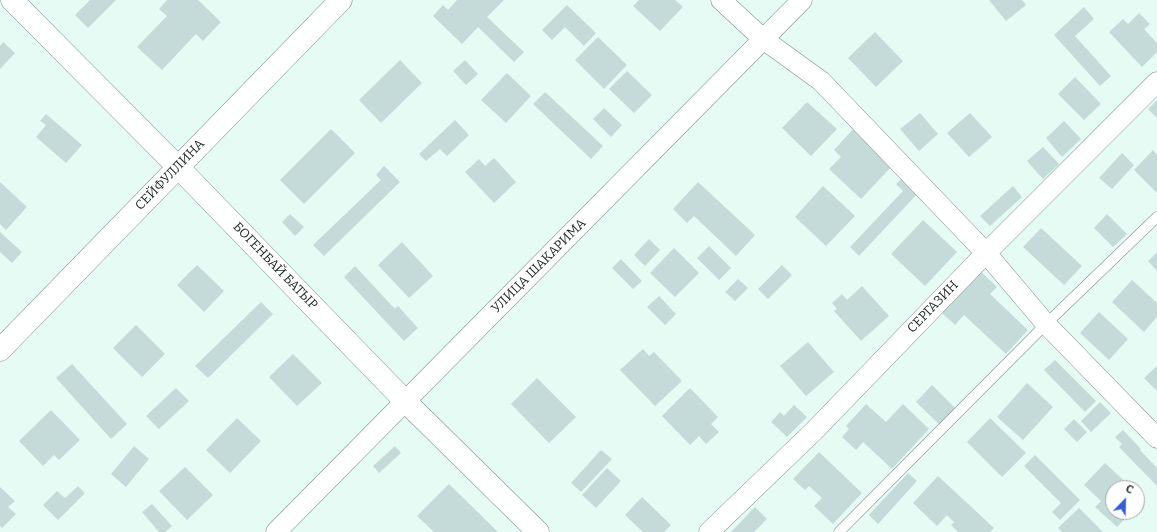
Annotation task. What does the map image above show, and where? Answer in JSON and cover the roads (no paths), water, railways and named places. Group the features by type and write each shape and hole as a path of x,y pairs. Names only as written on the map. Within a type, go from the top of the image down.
{"street":[{"name":"БОГЕНБАЙ БАТЫР","path":"12,0 178,167 405,401 538,532"},
{"name":"СЕЙФУЛЛИНА","path":"0,350 341,0"},
{"path":"721,0 762,39 821,81 986,253 1046,324 1157,438"},
{"name":"УЛИЦА ШАКАРИМА","path":"276,532 802,0"},
{"name":"СЕРГАЗИН","path":"710,532 814,431 986,253 1157,82"}],"lane":[{"path":"839,532 1046,324 1157,217"}]}
